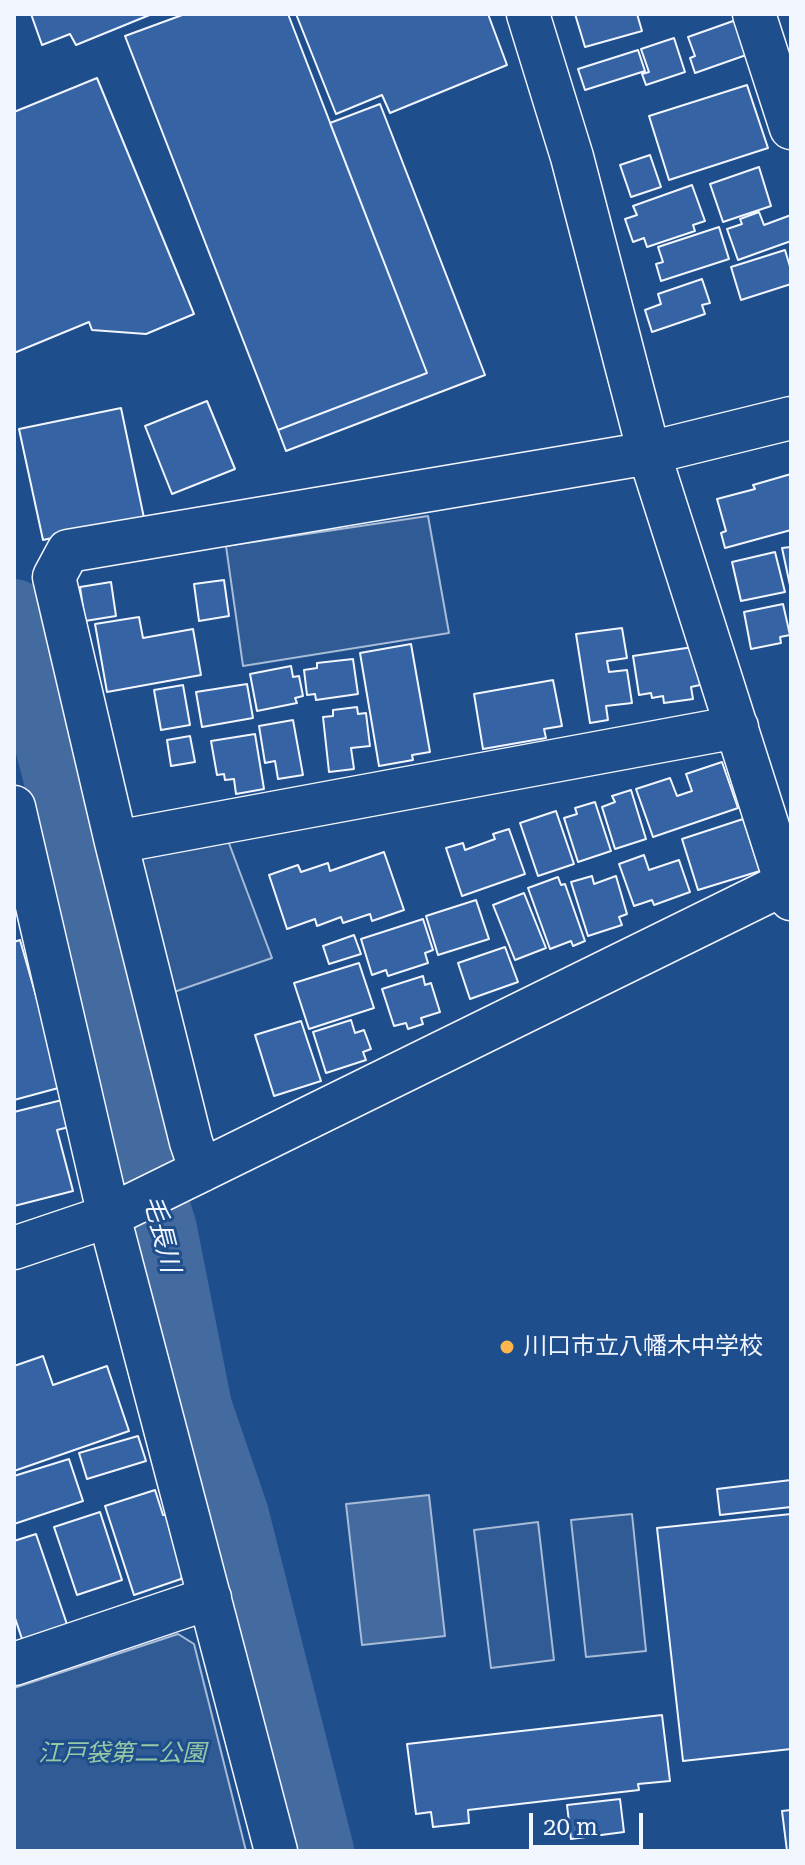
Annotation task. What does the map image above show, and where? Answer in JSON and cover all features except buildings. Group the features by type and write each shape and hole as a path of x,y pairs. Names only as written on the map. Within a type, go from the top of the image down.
{"street":[{"path":"14,1248 109,1216 789,889 773,786 737,727 649,453 572,157 528,14"},
{"path":"754,14 791,128"},
{"path":"201,1171 191,1142 116,842 54,577 68,551 649,453 791,418"},
{"path":"116,842 737,727"},
{"path":"14,807 109,1216 276,1851"},
{"path":"14,1664 210,1598"}],"shaded area":[{"path":"428,516 449,633 243,666 226,546"},
{"path":"227,838 272,958 174,992 140,860 146,854"},
{"path":"429,1495 445,1636 362,1645 346,1504"},
{"path":"632,1514 646,1651 586,1657 571,1520"},
{"path":"538,1522 554,1660 491,1668 474,1530"},
{"name":"江戸袋第二公園","path":"178,1634 194,1644 246,1851 14,1851 14,1688"}],"waterway":[{"name":"毛長川","path":"14,613 56,772 123,1099 163,1229 198,1407 235,1515 320,1851"}],"place":[{"name":"川口市立八幡木中学校","path":"507,1347"}]}
